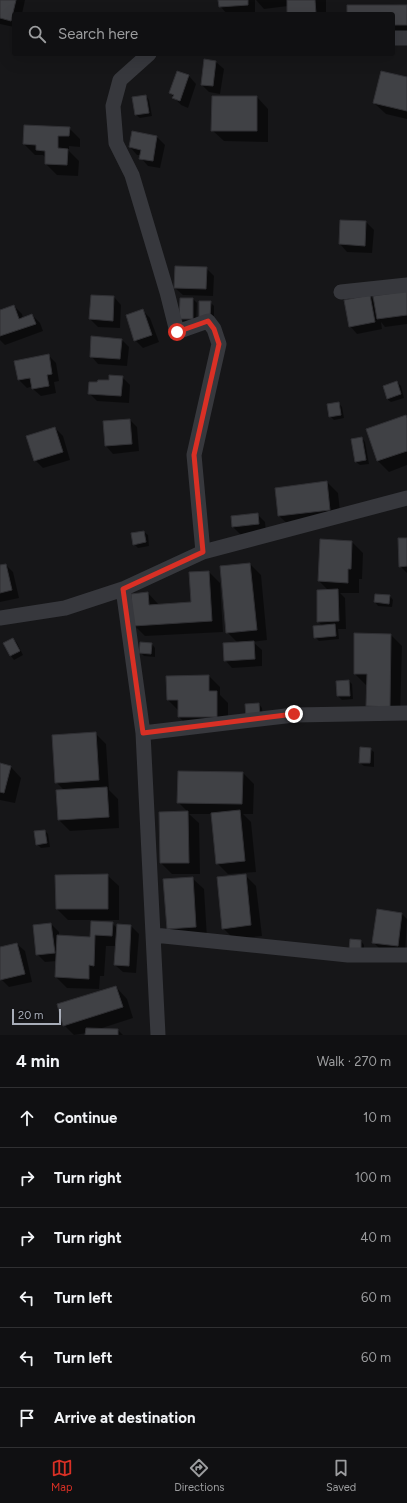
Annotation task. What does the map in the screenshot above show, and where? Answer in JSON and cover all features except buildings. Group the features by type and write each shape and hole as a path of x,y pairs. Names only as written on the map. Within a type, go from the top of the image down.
{"street":[{"path":"395,38 407,38"},
{"path":"147,56 120,80 113,106 116,143 132,175 167,292 177,332 208,321 214,329 219,344 194,455 203,552"},
{"path":"341,292 407,285"},
{"path":"0,618 65,608 123,589 203,552 407,498"},
{"path":"123,589 143,733 158,1035"},
{"path":"143,733 294,714 407,713"},
{"path":"154,935 348,955 407,955"}],"route":[{"path":"177,332 208,321 214,329 219,344 194,455 203,552 123,589 143,733 294,714"}]}
